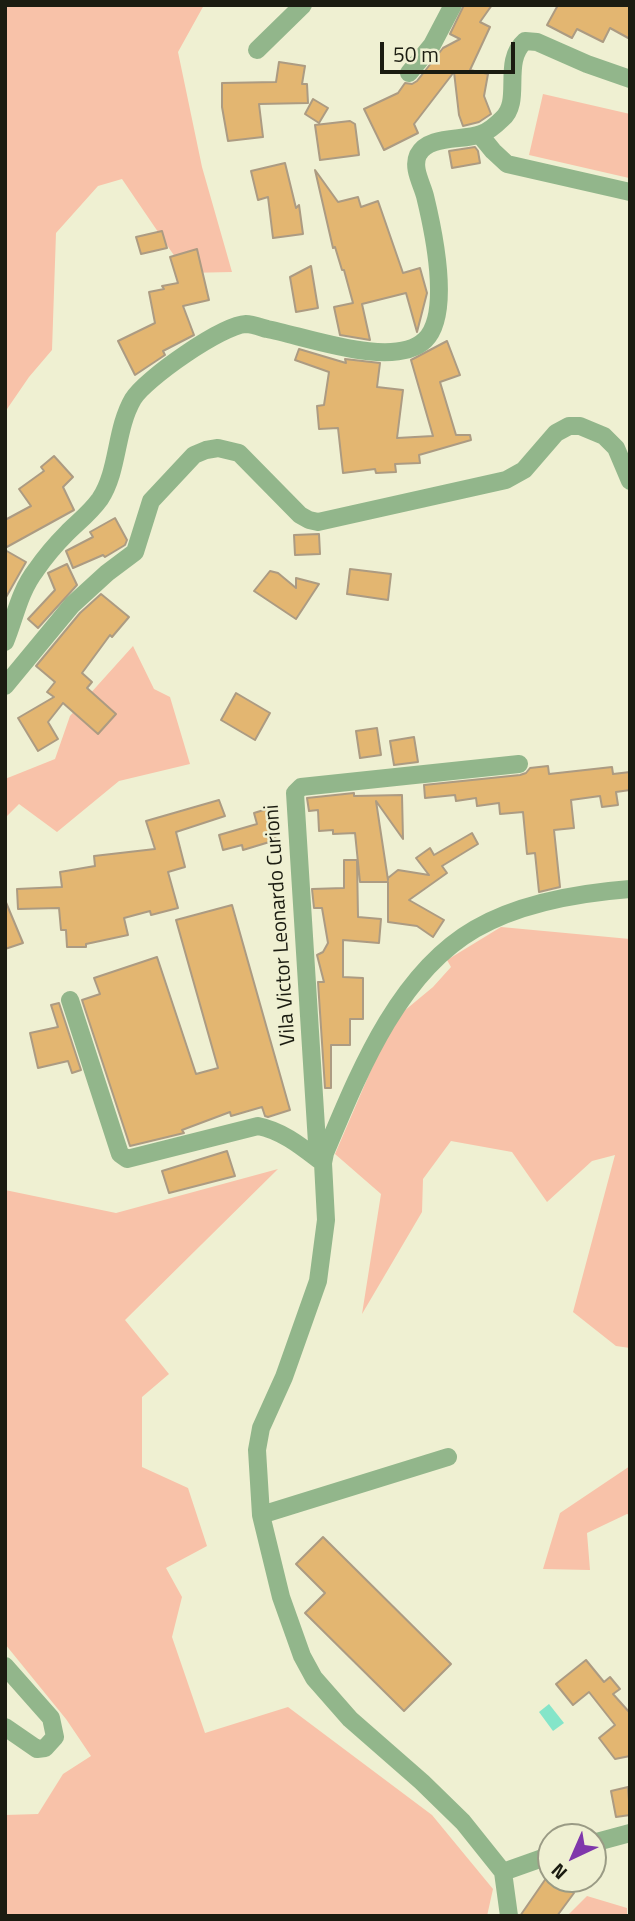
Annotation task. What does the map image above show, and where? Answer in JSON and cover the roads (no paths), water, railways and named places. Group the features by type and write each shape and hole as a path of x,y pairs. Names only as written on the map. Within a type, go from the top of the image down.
{"street":[{"path":"257,50 303,5"},
{"path":"409,73 432,46 453,5"},
{"path":"5,642 21,595 35,570 100,499 110,480 124,422 133,398 190,350 221,332 246,324 362,350 395,351 414,348 426,339 434,328 439,290 432,224 416,167 417,156 425,146 436,142 480,135 506,117 510,108 513,58 518,47 525,41 537,42 630,79"},
{"path":"480,135 507,164 630,191"},
{"path":"5,686 72,605 135,552 151,501 194,455 206,450 228,449 239,453 300,515 318,522 506,480 524,470 550,438 569,426 592,429 604,436 616,448 630,481"},
{"name":"Vila Victor Leonardo Curioni","path":"324,1158 317,1143 295,793 301,786 519,764"},
{"path":"509,1916 503,1872 463,1822 350,1719 314,1678 302,1656 281,1597 261,1515 257,1450 261,1428 284,1377 318,1281 326,1220 324,1158 353,1087 384,1026 429,966 452,945 489,921 535,905 630,890"},
{"path":"70,1000 120,1154 127,1159 258,1126 287,1137 324,1158"},
{"path":"261,1515 448,1457"},
{"path":"5,1666 51,1718 55,1737 44,1748 37,1749 5,1727"},
{"path":"607,1839 630,1833"},
{"path":"503,1872 537,1860"}],"water":[{"path":"549,1704 564,1723 553,1731 539,1712"}]}
